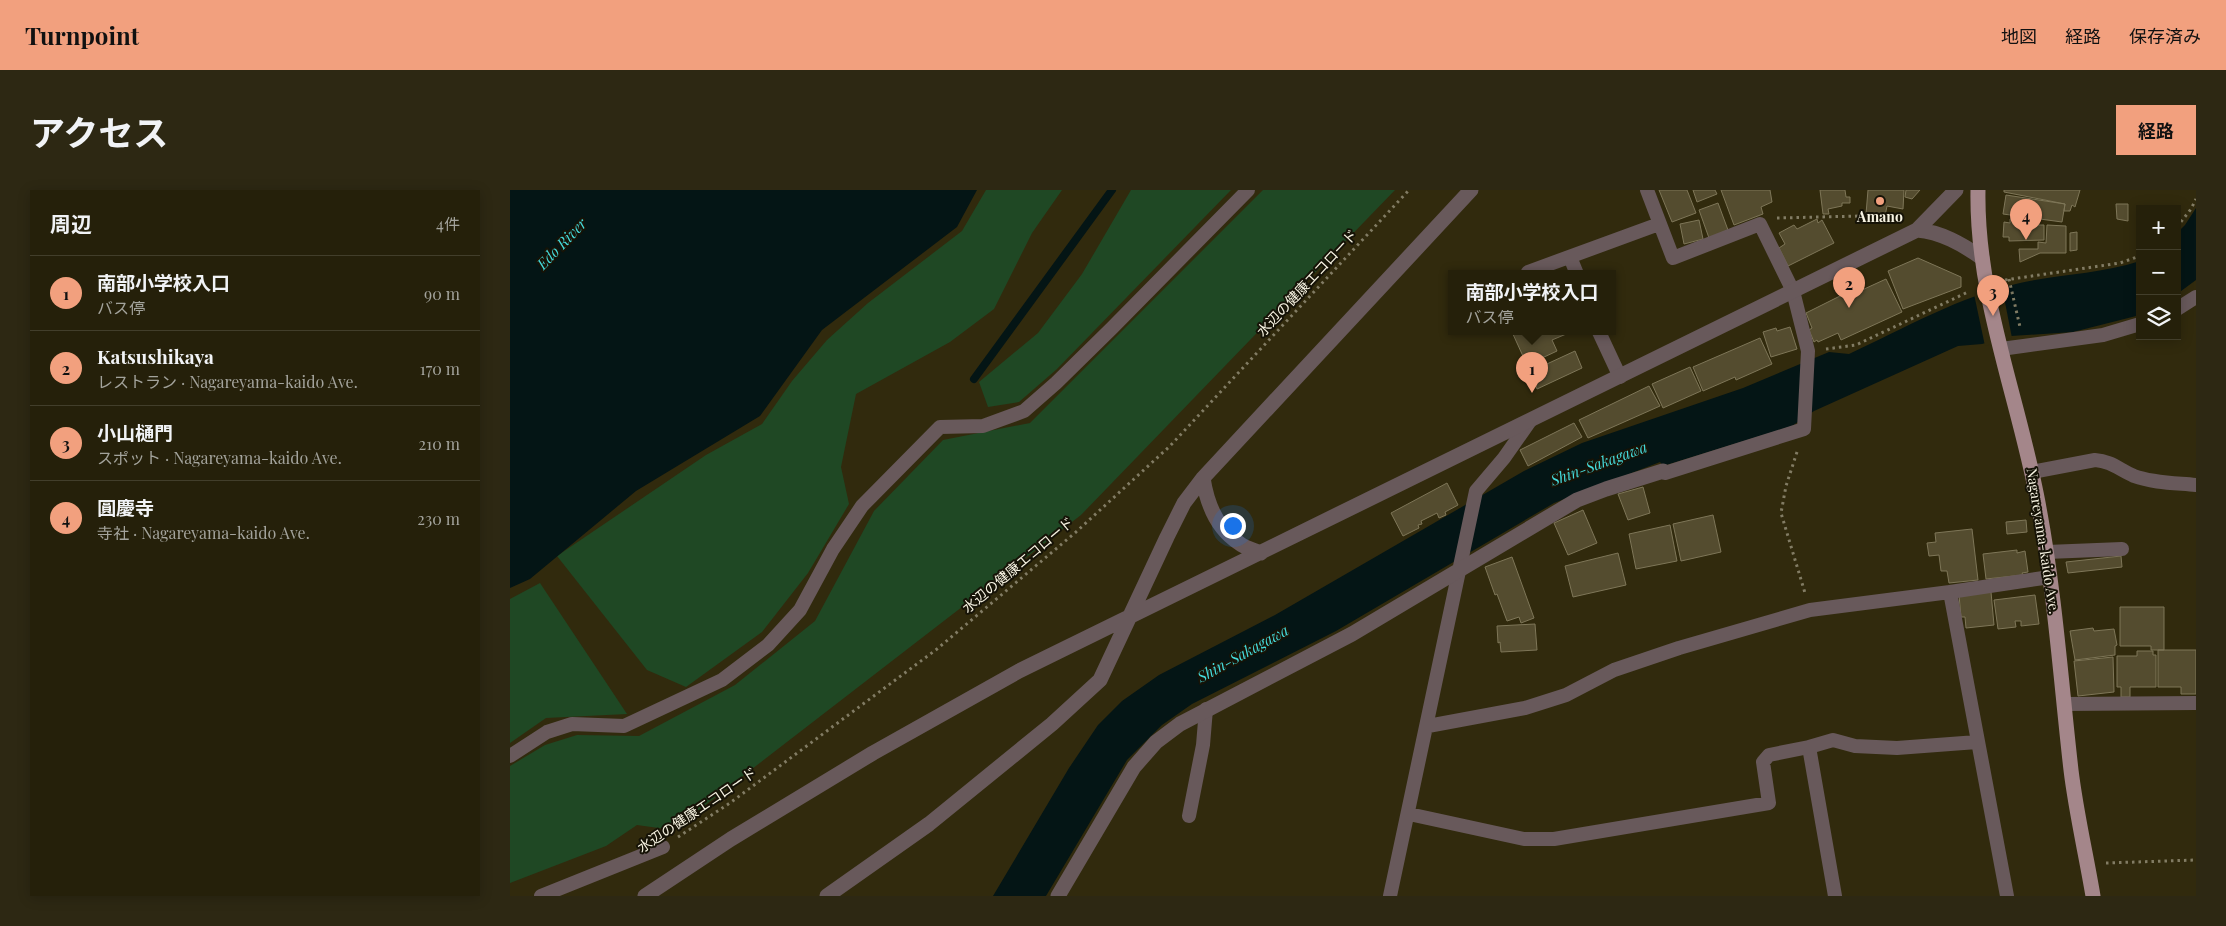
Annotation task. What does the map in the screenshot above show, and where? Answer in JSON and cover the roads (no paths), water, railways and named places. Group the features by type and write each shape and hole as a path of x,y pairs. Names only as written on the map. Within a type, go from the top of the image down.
{"main road":[{"name":"Nagareyama-kaido Ave.","path":"1978,190 1982,258 1991,286 2000,346 2032,472 2047,552 2071,771 2093,896"}],"street":[{"path":"827,896 929,824 1052,724 1100,680 1153,564 1184,503 1203,478 1471,190"},
{"path":"645,896 731,839 873,752 1019,671 1917,230 1956,190"},
{"path":"1917,230 1929,231 1951,239 1982,258"},
{"path":"1058,896 1134,767 1156,742 1180,724 1352,634 1577,500 1663,471"},
{"path":"1203,478 1207,503 1217,521 1238,543 1261,553"}],"lane":[{"path":"510,756 547,732 572,724 624,726 722,680 768,645 800,610 833,549 862,506 940,427 983,426 1024,411 1056,383 1112,328 1248,190"},
{"path":"1647,190 1673,258 1760,224 1793,291 1808,351 1804,429 1665,473 1663,471"},
{"path":"1534,270 1659,224"},
{"path":"1570,257 1575,270"},
{"path":"2000,346 2103,336 2136,325"},
{"path":"1600,335 1620,377"},
{"path":"1390,896 1428,726 1476,491 1504,458 1530,421"},
{"path":"2032,472 2095,460 2106,461 2134,476 2166,483 2196,485"},
{"path":"2047,552 2122,548"},
{"path":"1428,726 1525,708 1566,695 1623,667 1679,648 1810,610 2050,577"},
{"path":"1950,592 2007,896"},
{"path":"2064,704 2196,703"},
{"path":"1189,816 1203,745 1206,709"},
{"path":"1409,814 1524,839 1564,838 1769,803 1763,762 1769,755 1833,740 1855,746 1897,748 1977,742"},
{"path":"1809,747 1835,896"},
{"path":"541,896 663,847"}],"water":[{"name":"Edo River","path":"510,190 977,190 957,227 822,330 760,416 636,491 530,579 510,588"},
{"path":"2196,208 2196,280 2181,291 2181,229"},
{"name":"Shin-Sakagawa","path":"2136,262 2136,316 2073,332 2011,336 1982,344 1958,346 1814,411 1792,426 1663,466 1660,462 1554,503 1336,631 1192,704 1162,725 1127,760 1046,896 993,896 1069,768 1098,725 1122,701 1159,675 1275,615 1524,471 1582,443 1743,388 1829,352 1849,354 1954,304 1976,296 2020,283"}],"waterway":[{"path":"974,379 1112,190"}],"place":[{"name":"Amano","path":"1880,201"},
{"name":"圓慶寺","path":"2026,240"},
{"name":"Katsushikaya","path":"1849,308"},
{"name":"小山樋門","path":"1993,316"},
{"name":"南部小学校入口","path":"1532,393"}]}
